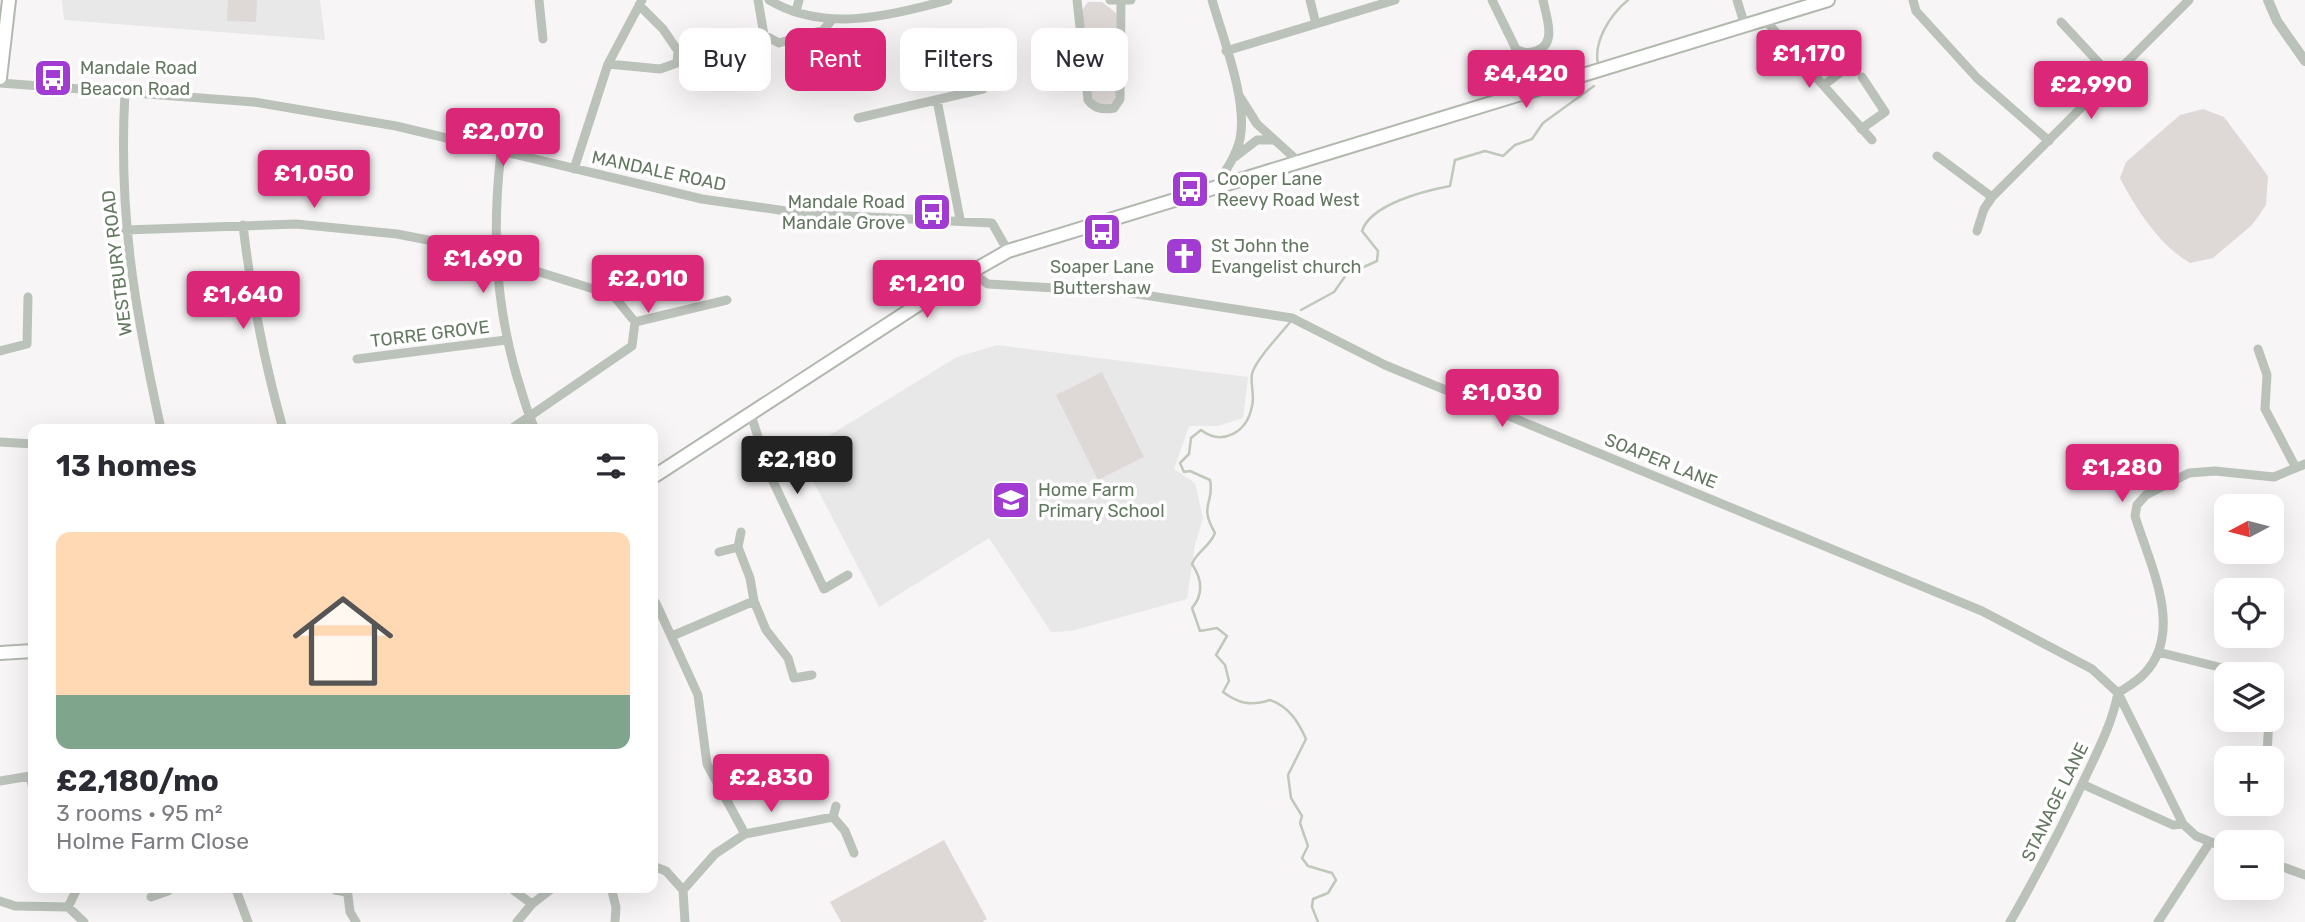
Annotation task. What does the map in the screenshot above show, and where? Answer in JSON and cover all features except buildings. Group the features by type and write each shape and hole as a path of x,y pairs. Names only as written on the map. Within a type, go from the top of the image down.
{"main road":[{"path":"658,474 970,272 1007,251 1828,0"},
{"path":"0,81 6,4"},
{"path":"0,653 28,651"}],"street":[{"path":"539,0 543,39"},
{"path":"758,0 764,35 779,43 823,30 832,20"},
{"path":"769,0 796,11 832,20 908,11 948,0"},
{"path":"796,11 799,0"},
{"path":"1076,0 1088,100 1096,107 1105,109 1114,108 1120,99 1126,1 1110,0"},
{"path":"1212,0 1237,93 1240,139 1231,161 1214,189"},
{"path":"1310,0 1315,24"},
{"path":"1226,51 1395,0"},
{"path":"1492,0 1516,49 1531,53 1543,48 1549,37 1543,0"},
{"path":"1737,0 1745,26"},
{"path":"1913,0 1916,11 1977,78 2049,141"},
{"path":"1977,231 1984,208 1992,197 2189,0"},
{"path":"2268,0 2277,21 2305,61"},
{"path":"575,169 608,64 641,3 678,51 677,62 660,69 608,64"},
{"path":"1765,20 1872,140"},
{"path":"2061,22 2112,77"},
{"path":"1824,85 1841,72"},
{"path":"1861,129 1885,112 1862,77"},
{"name":"MANDALE ROAD","path":"0,81 254,102 396,126 702,199 807,214 961,219 992,223 1007,251"},
{"path":"858,118 975,91"},
{"name":"WESTBURY ROAD","path":"125,92 121,158 125,230 131,284 159,424"},
{"path":"1237,93 1257,124 1299,162"},
{"path":"937,100 961,219"},
{"path":"1231,161 1257,140 1273,140"},
{"path":"500,152 495,205 495,260 506,340 532,424"},
{"path":"1937,156 1992,197"},
{"path":"125,230 296,224 397,234 449,244 612,295 635,322 632,346 520,424"},
{"path":"243,225 264,363 282,424"},
{"name":"SOAPER LANE","path":"970,272 988,284 1125,292 1292,318 1385,365 1982,611 2092,669 2118,693"},
{"path":"0,351 27,344 28,297"},
{"path":"635,322 727,300"},
{"name":"TORRE GROVE","path":"357,359 506,340"},
{"path":"2214,844 2183,824 2118,693 2145,673 2158,652 2164,625 2162,604 2135,516 2137,505 2146,495 2189,473 2226,472 2274,477 2302,467 2265,409 2267,375 2258,349"},
{"path":"751,415 771,477 828,599"},
{"path":"0,442 28,444"},
{"path":"741,533 738,547 750,578 754,601 766,630 788,658 794,678 812,675"},
{"path":"719,552 738,547"},
{"path":"824,589 848,575"},
{"path":"672,636 754,601"},
{"path":"658,602 698,695 706,764 745,834"},
{"path":"2158,652 2214,666"},
{"name":"STANAGE LANE","path":"2010,922 2045,861 2114,717 2118,693"},
{"path":"0,781 28,776"},
{"path":"2082,784 2173,825 2183,824"},
{"path":"833,817 836,806"},
{"path":"683,890 715,854 745,834 833,817"},
{"path":"833,817 845,831 854,853"},
{"path":"2158,922 2210,842"},
{"path":"2284,867 2305,875"},
{"path":"658,868 666,871 683,890 685,922"},
{"path":"68,907 75,893"},
{"path":"152,897 167,893"},
{"path":"237,893 248,922"},
{"path":"347,893 350,912 356,922"},
{"path":"517,893 532,904"},
{"path":"517,922 532,904 546,893"},
{"path":"612,893 616,907 615,922"},
{"path":"0,901 15,906 68,907 84,922"}],"shaded area":[{"path":"62,0 320,0 325,40 64,20"},
{"path":"228,0 257,0 256,22 227,21"},
{"path":"1088,2 1102,2 1116,13 1116,28 1083,28 1081,12"},
{"path":"1090,91 1116,91 1113,103 1099,106"},
{"path":"2203,109 2224,117 2268,176 2266,205 2252,225 2213,258 2190,263 2158,236 2133,202 2120,178 2126,162 2180,115"},
{"name":"Home Farm Primary School","path":"997,345 1248,377 1243,418 1218,426 1189,426 1174,469 1195,483 1203,518 1195,545 1187,599 1071,631 1051,632 989,538 879,607 799,454 957,357"},
{"path":"1102,372 1144,457 1098,480 1056,395"},
{"path":"944,840 987,919 982,922 841,922 830,902"}],"waterway":[{"path":"1598,64 1601,37 1615,13 1628,0"},
{"path":"1301,310 1334,292 1346,275 1377,261 1378,251 1362,231 1376,213 1400,200 1450,186 1455,160 1485,151 1503,156 1515,145 1532,139 1543,123 1594,86"},
{"path":"1291,321 1254,368 1253,402 1245,423 1239,430 1225,437 1209,435 1201,430 1191,438 1189,454 1180,463 1184,472 1190,471 1210,480 1207,510 1215,533 1192,564 1200,586 1192,608 1200,631 1217,628 1227,636 1216,655 1225,665 1229,681 1223,692 1245,703 1270,700 1277,703 1292,715 1306,739 1288,775 1291,798 1302,816 1300,823 1308,846 1302,858 1308,866 1332,873 1336,880 1328,893 1313,899 1312,907 1318,922"}],"place":[{"name":"Mandale Road Beacon Road","path":"53,78"},
{"name":"Cooper Lane Reevy Road West","path":"1190,189"},
{"name":"Mandale Road Mandale Grove","path":"932,212"},
{"name":"Soaper Lane Buttershaw","path":"1102,232"},
{"name":"St John the Evangelist church","path":"1184,256"},
{"name":"Home Farm Primary School","path":"1011,500"}]}
